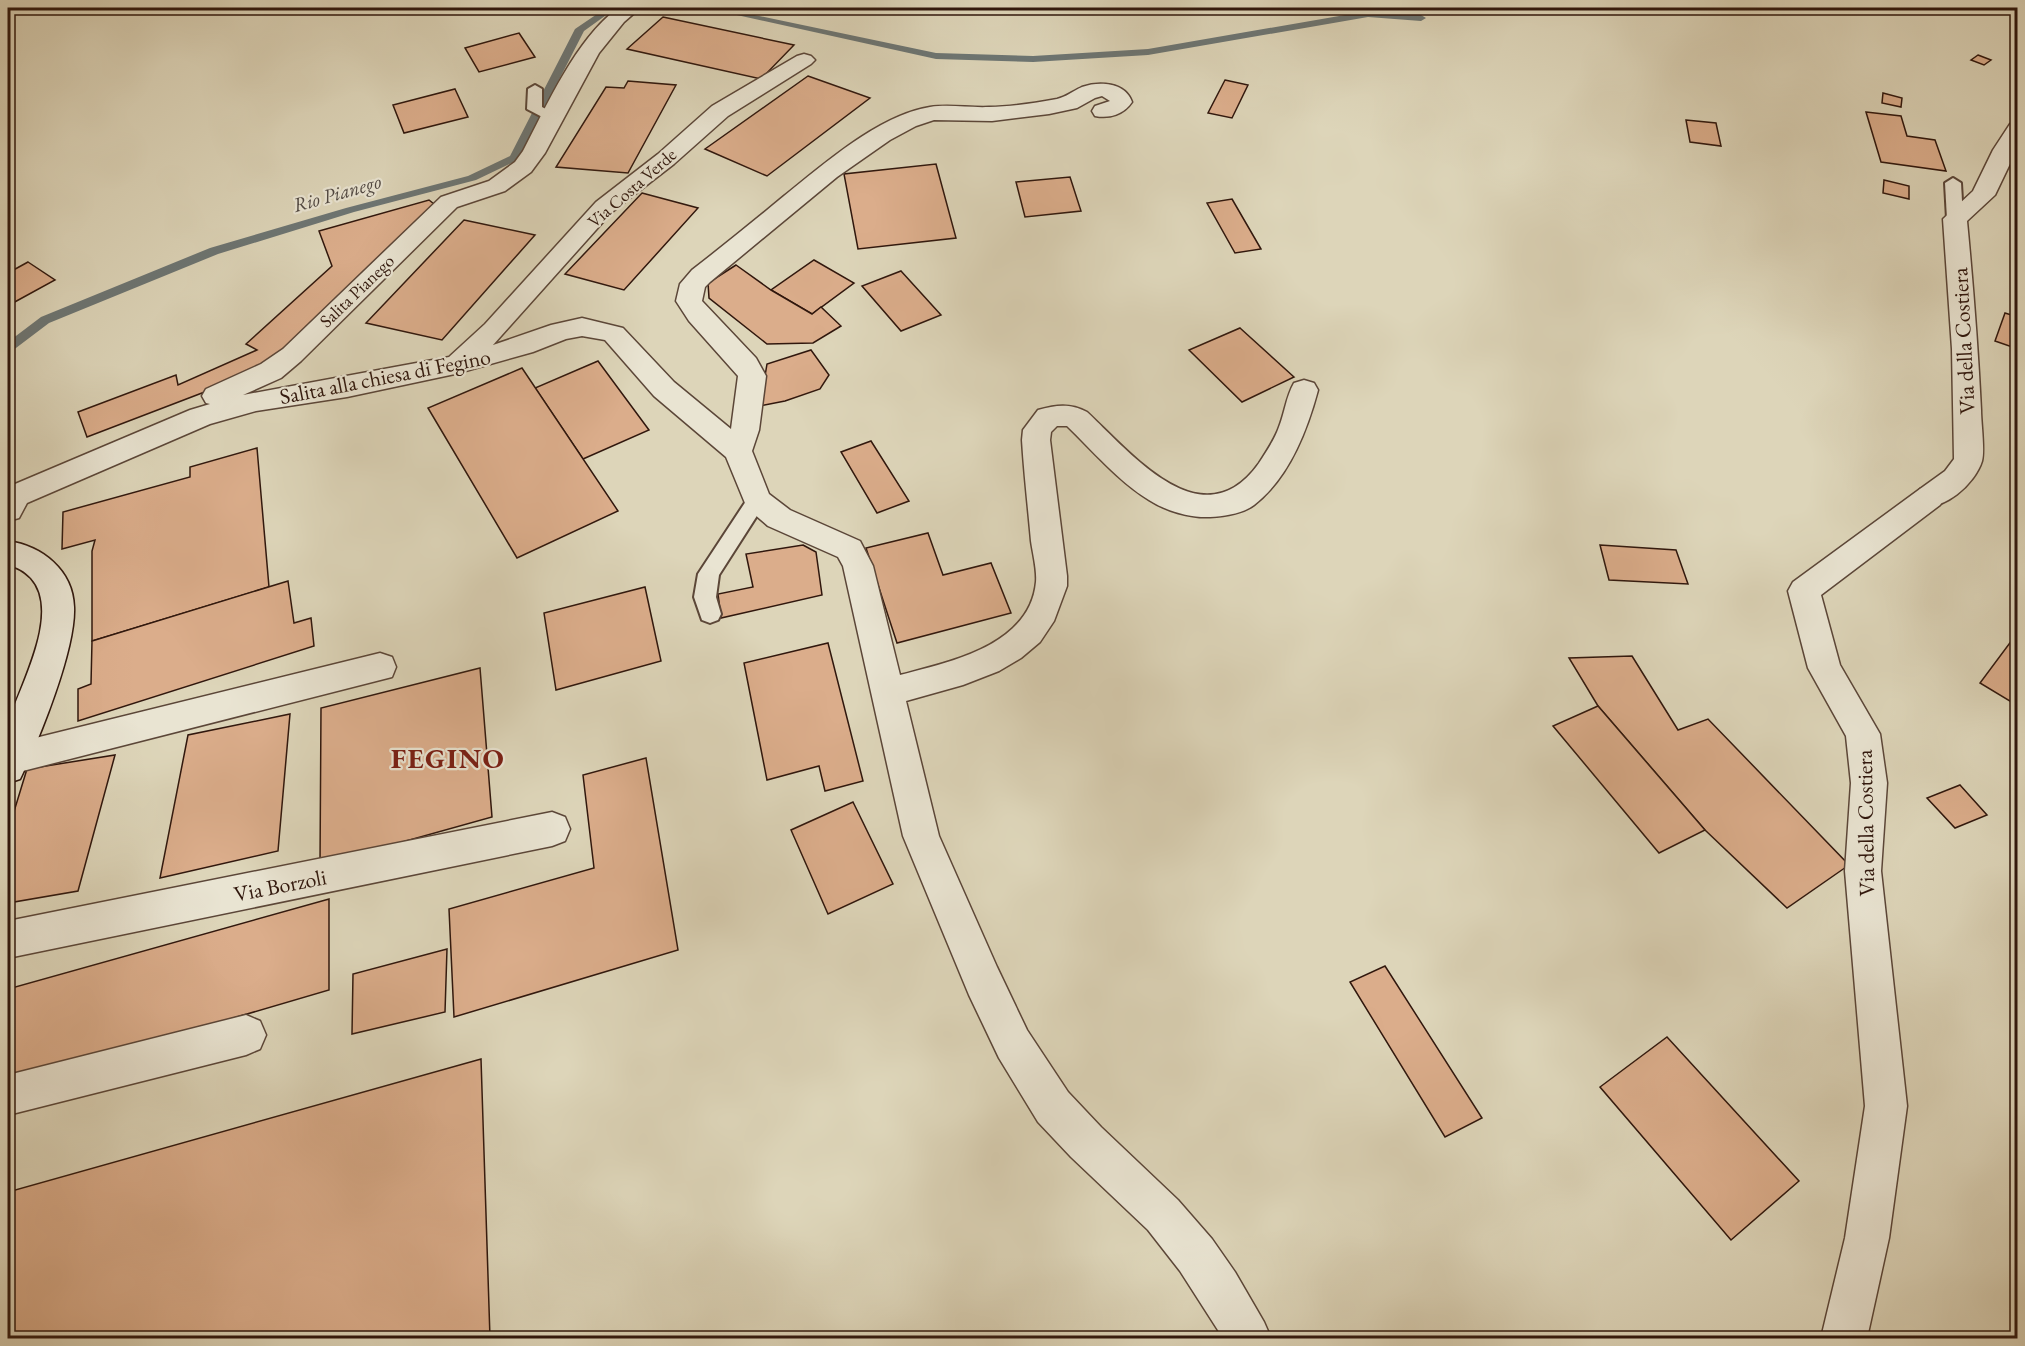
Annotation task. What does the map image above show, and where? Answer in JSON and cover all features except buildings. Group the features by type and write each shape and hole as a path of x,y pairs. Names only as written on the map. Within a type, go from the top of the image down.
{"street":[{"name":"Salita Pianego","path":"12,502 34,472 60,455 240,387 271,371 292,355 449,202 496,186 523,167 603,31 630,8"},
{"name":"Via Costa Verde","path":"455,365 494,330 604,207 666,159 720,111 804,60"},
{"path":"738,451 745,430 752,376 746,365 698,315 689,301 693,284 701,276 829,172 882,135 908,121 932,113 992,114 1069,103 1089,92 1102,90 1119,96 1121,102 1115,108 1103,111"},
{"path":"1955,219 1983,195 2004,150 2018,129"},
{"name":"Via della Costiera","path":"1844,1338 1867,1238 1886,1106 1863,871 1869,783 1863,734 1824,668 1804,591 1955,479 1968,460 1965,349 1955,219"},
{"name":"Salita alla chiesa di Fegino","path":"12,502 211,414 255,401 347,387 455,365 524,346 560,331 582,327 598,328 614,334 664,389 738,451 757,500"},
{"path":"888,692 957,674 999,656 1028,634 1039,620 1052,584 1036,440 1037,430 1048,417 1068,414 1077,419 1141,480 1162,494 1185,503 1201,506 1223,504 1243,498 1268,472 1293,429 1304,390"},
{"path":"757,500 779,518 849,549 858,566 921,836 983,981 1013,1044 1053,1107 1086,1142 1163,1215 1196,1255 1219,1288 1248,1338"},
{"path":"8,553 25,557 42,571 57,592 57,622 45,674 9,763"},
{"path":"9,763 380,667"},
{"name":"Via Borzoli","path":"8,940 552,830"},
{"path":"8,1095 246,1035"}],"lane":[{"path":"535,89 534,110 553,117"},
{"path":"1953,183 1955,219"},
{"path":"710,614 705,597 710,574 757,500"}],"waterway":[{"name":"Rio Pianego","path":"8,348 45,320 214,251 350,210 472,178 514,158 580,29 611,8"},
{"path":"710,8 936,56 1033,59 1148,52 1368,14 1421,18"}],"district":[{"name":"FEGINO","path":"448,758"}]}
